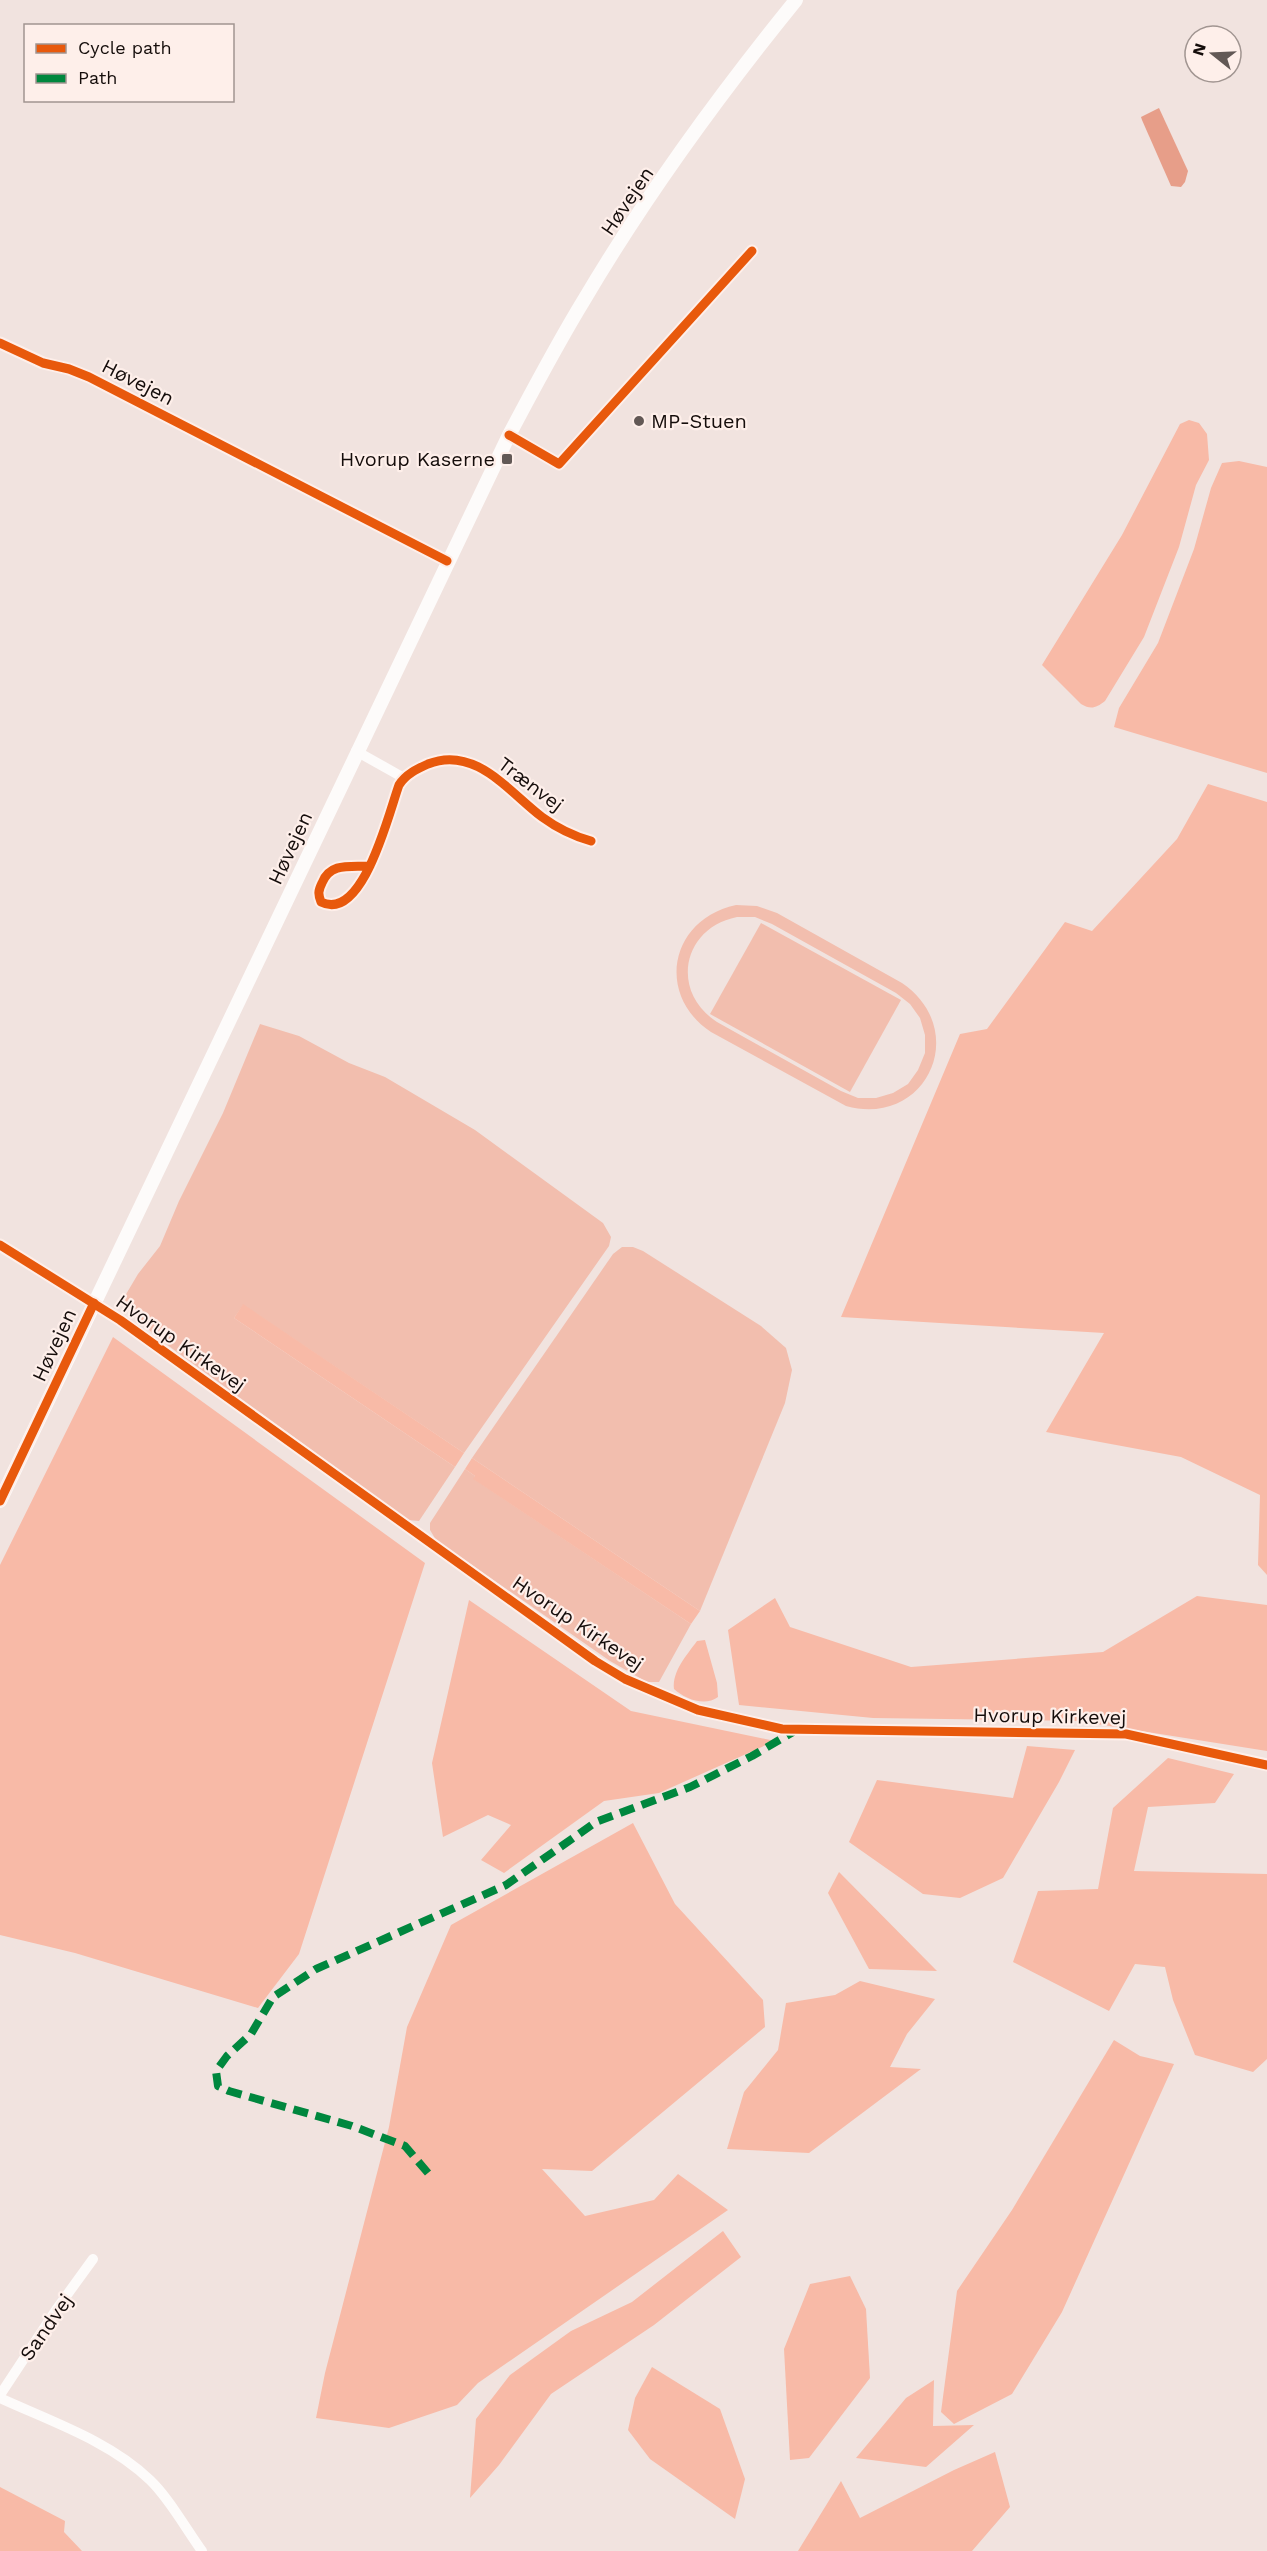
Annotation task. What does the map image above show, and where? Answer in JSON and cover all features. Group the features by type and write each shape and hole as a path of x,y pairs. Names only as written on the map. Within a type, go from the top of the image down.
{"main road":[{"name":"Høvejen","path":"0,1501 356,751 509,435 584,300 639,212 702,123 796,0"}],"street":[{"path":"509,435 559,464 752,251"},
{"name":"Høvejen","path":"0,343 43,363 69,369 89,377 447,561"},
{"path":"356,751 404,778 399,785 370,866 350,899 338,905 329,906 321,902 318,893 323,879 330,870 339,867 370,866"},
{"name":"Trænvej","path":"404,778 435,762 453,759 470,762 486,772 543,818 572,835 591,841"},
{"name":"Høvejen","path":"0,1245 94,1304"},
{"name":"Hvorup Kirkevej","path":"94,1304 595,1661 625,1678 698,1710 729,1719 796,1730 1126,1734 1267,1766"},
{"name":"Sandvej","path":"0,2396 93,2259"},
{"path":"0,2396 111,2451 132,2464 152,2481 202,2551"}],"shaded area":[{"path":"1159,108 1188,171 1181,187 1171,186 1141,117"},
{"path":"1189,420 1199,423 1207,434 1209,460 1196,485 1179,547 1144,637 1105,701 1096,707 1088,707 1081,704 1042,665 1122,535 1180,424"},
{"path":"1239,461 1267,467 1267,773 1114,727 1119,708 1158,643 1194,549 1211,488 1222,463"},
{"path":"1208,784 1267,802 1267,1575 1258,1565 1260,1495 1181,1457 1046,1432 1104,1333 841,1317 960,1034 987,1029 1065,922 1092,931 1177,839"},
{"path":"736,905 757,906 777,913 902,983 923,1003 934,1025 936,1048 930,1070 918,1089 899,1103 874,1109 846,1106 711,1032 693,1016 682,999 677,979 678,960 684,942 696,926 714,913","holes":["737,917 755,917 772,924 896,993 910,1004 920,1018 925,1035 925,1053 918,1070 908,1084 893,1093 876,1098 858,1098 841,1091 717,1022 702,1009 693,994 688,978 689,962 694,947 704,934 718,923"]},
{"path":"761,923 901,1000 850,1092 710,1014"},
{"path":"260,1024 299,1036 349,1063 385,1077 475,1130 603,1223 611,1237 609,1246 464,1453 243,1305 234,1318 455,1467 419,1521 408,1520 155,1336 122,1301 138,1274 160,1246 179,1201 223,1113"},
{"path":"622,1247 633,1247 643,1251 761,1326 786,1348 792,1370 785,1403 700,1611 472,1458 613,1254"},
{"path":"243,1304 464,1453 455,1467 234,1318"},
{"path":"113,1337 425,1563 299,1954 258,2008 75,1953 0,1935 0,1565"},
{"path":"472,1458 700,1611 691,1624 473,1479 475,1476 465,1469"},
{"path":"465,1469 475,1476 474,1479 691,1624 659,1682 647,1682 610,1661 436,1540 430,1530 430,1523"},
{"path":"1197,1596 1267,1605 1267,1751 1078,1721 873,1718 739,1705 728,1630 775,1598 790,1627 911,1667 1103,1652"},
{"path":"469,1600 631,1711 775,1741 659,1793 604,1801 504,1873 481,1860 511,1825 488,1815 443,1837 432,1763"},
{"path":"705,1640 717,1683 718,1697 701,1702 679,1693 674,1689 674,1682 681,1664 697,1641"},
{"path":"1027,1746 1075,1750 1003,1878 960,1898 923,1894 849,1842 877,1780 1013,1798"},
{"path":"1168,1758 1234,1774 1215,1803 1148,1807 1134,1871 1267,1874 1267,2059 1253,2072 1195,2055 1173,2000 1165,1967 1135,1964 1109,2011 1013,1962 1038,1891 1098,1889 1113,1808"},
{"path":"633,1823 675,1904 763,2000 765,2027 592,2171 542,2169 585,2216 654,2200 678,2174 728,2210 478,2383 457,2405 389,2428 316,2418 325,2373 389,2127 407,2027 451,1925"},
{"path":"839,1872 937,1971 869,1969 828,1893"},
{"path":"860,1981 935,1999 907,2034 890,2067 921,2069 809,2153 727,2149 744,2092 778,2050 786,2003 835,1995"},
{"path":"1114,2040 1140,2056 1174,2064 1062,2312 1012,2394 954,2424 941,2412 957,2291 1012,2210"},
{"path":"723,2231 741,2257 654,2325 551,2394 499,2465 470,2498 476,2419 510,2375 571,2331 632,2302"},
{"path":"850,2276 866,2309 870,2378 809,2458 790,2460 784,2349 810,2284"},
{"path":"652,2367 720,2409 745,2479 735,2519 650,2459 628,2430 635,2398"},
{"path":"934,2380 933,2426 974,2425 926,2467 856,2458 906,2398"},
{"path":"995,2452 1010,2507 972,2551 798,2551 841,2481 860,2518 954,2470"},
{"path":"0,2487 65,2521 64,2532 82,2551 0,2551"}],"marked path":[{"path":"428,2173 405,2146 352,2126 229,2091 218,2086 216,2071 227,2056 251,2034 273,1997 316,1969 506,1885 596,1822 690,1787 752,1756 793,1732"}],"cycle path":[{"path":"509,435 559,464 752,251"},
{"path":"0,343 43,363 69,369 89,377 447,561"},
{"path":"370,866 363,866 349,866 342,867 330,872 320,888 321,902 336,904 350,896 362,881 372,862 402,781 428,764 445,760 461,761 476,766 504,784 548,821 591,841"},
{"path":"0,1245 120,1320 595,1661 625,1679 698,1710 782,1729 1126,1734 1267,1765"},
{"path":"0,1501 94,1303"}],"place":[{"name":"MP-Stuen","path":"639,421"},
{"name":"Hvorup Kaserne","path":"507,459"}]}
